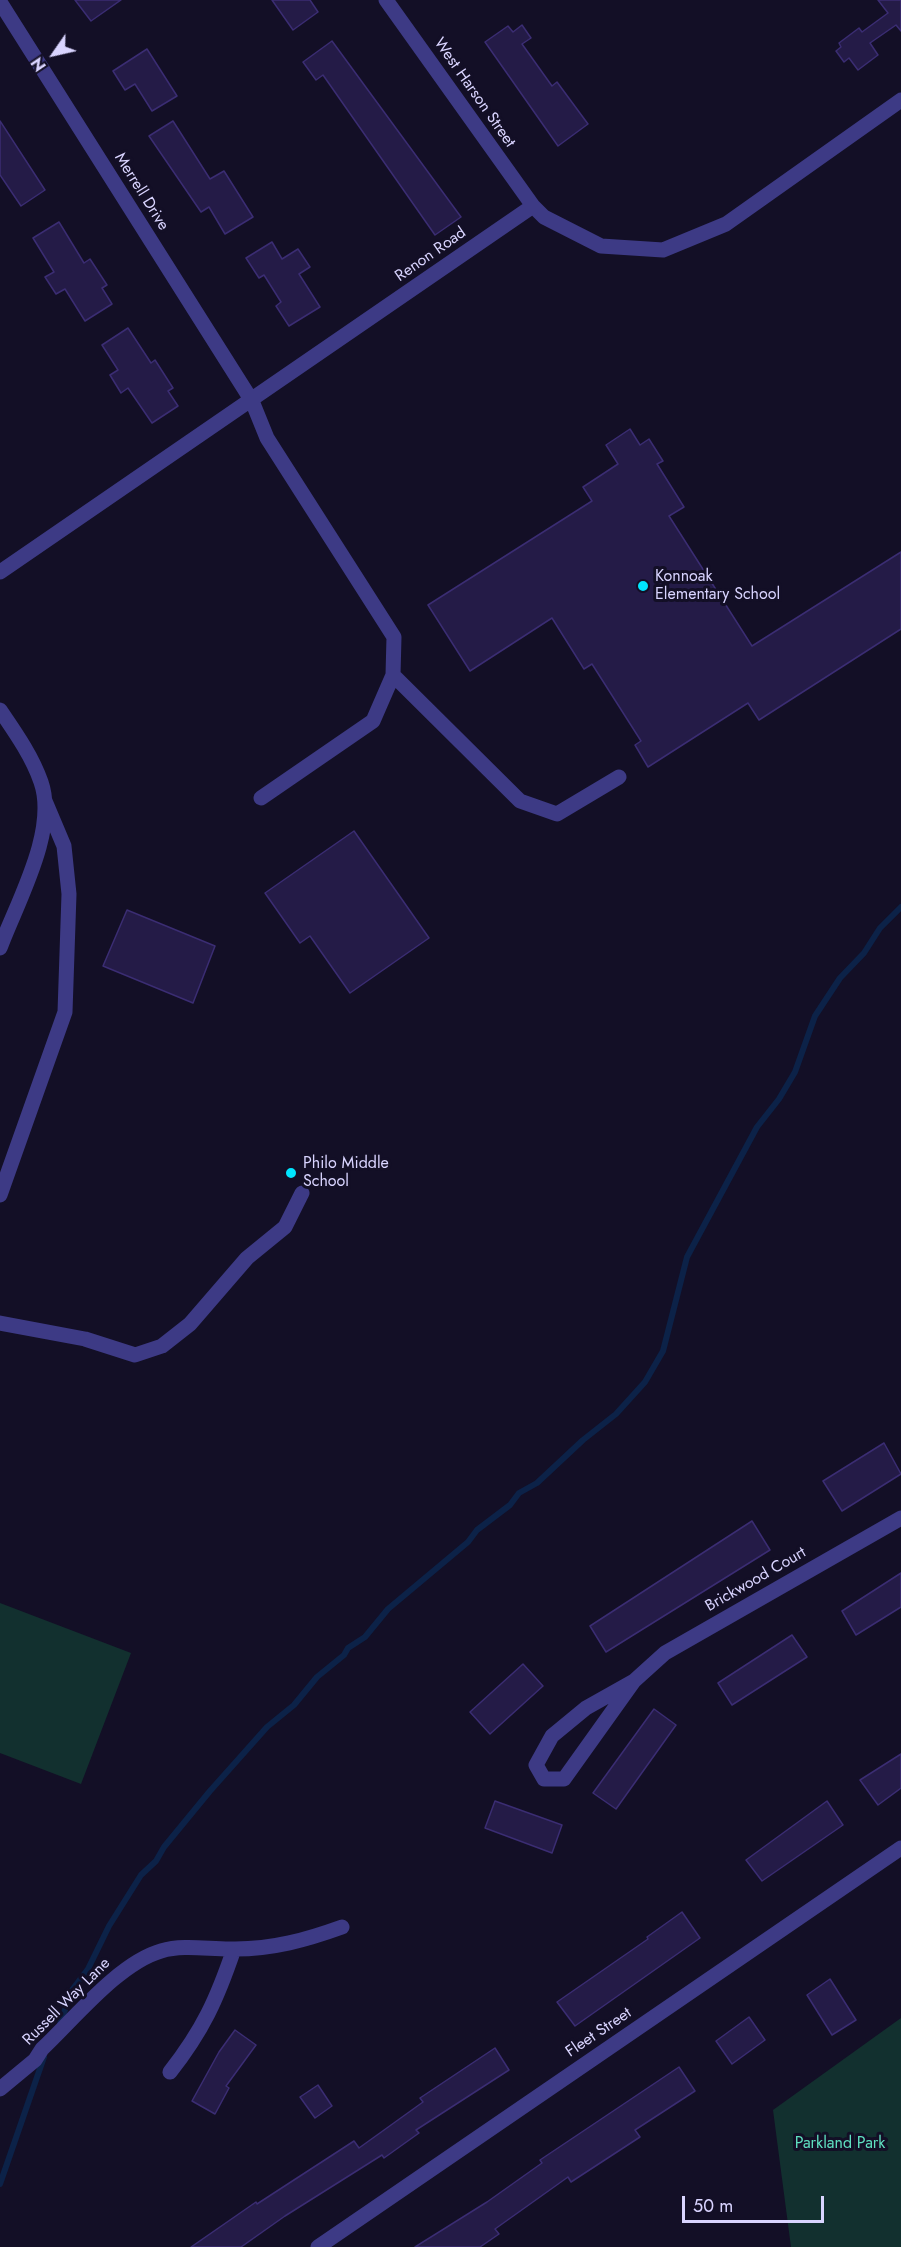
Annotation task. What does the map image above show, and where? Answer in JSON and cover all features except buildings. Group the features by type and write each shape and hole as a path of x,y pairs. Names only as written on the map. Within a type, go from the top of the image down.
{"street":[{"name":"West Harson Street","path":"386,0 533,206"},
{"name":"Merrell Drive","path":"0,2 252,401 267,438 394,637 393,675"},
{"path":"533,206 544,217 601,246 663,250 726,224 901,100"},
{"name":"Renon Road","path":"0,572 533,206"},
{"path":"261,798 373,721 393,675 520,801 557,814 619,777"},
{"path":"0,710 35,768 45,801 64,846 69,894 65,1012 0,1196"},
{"path":"0,948 40,844 45,819 45,801"},
{"path":"0,1323 85,1339 135,1355 162,1346 190,1324 247,1258 285,1227 302,1193"},
{"name":"Brickwood Court","path":"634,1680 564,1779 544,1779 536,1765 552,1736 586,1708 634,1680 665,1653 901,1518"},
{"name":"Fleet Street","path":"318,2247 901,1848"},
{"name":"Russell Way Lane","path":"0,2089 35,2060 42,2049 116,1976 138,1961 162,1951 187,1948 278,1947 342,1927"},
{"path":"170,2072 196,2039 220,1991 234,1949"}],"green space":[{"path":"0,1603 131,1653 81,1784 0,1753"},
{"name":"Parkland Park","path":"901,2018 901,2247 791,2247 773,2110"}],"waterway":[{"path":"60,2024 72,1990 88,1969 109,1926 141,1875 156,1861 164,1847 210,1791 267,1727 294,1705 317,1677 344,1655 348,1648 365,1637 388,1609 468,1542 477,1530 510,1505 519,1493 537,1483 583,1440 616,1414 645,1382 663,1351 687,1257 757,1127 779,1099 795,1072 815,1016 840,978 864,953 880,928 901,907"},
{"path":"0,2184 44,2057"}],"place":[{"name":"Konnoak Elementary School","path":"643,586"},
{"name":"Philo Middle School","path":"291,1173"}]}
